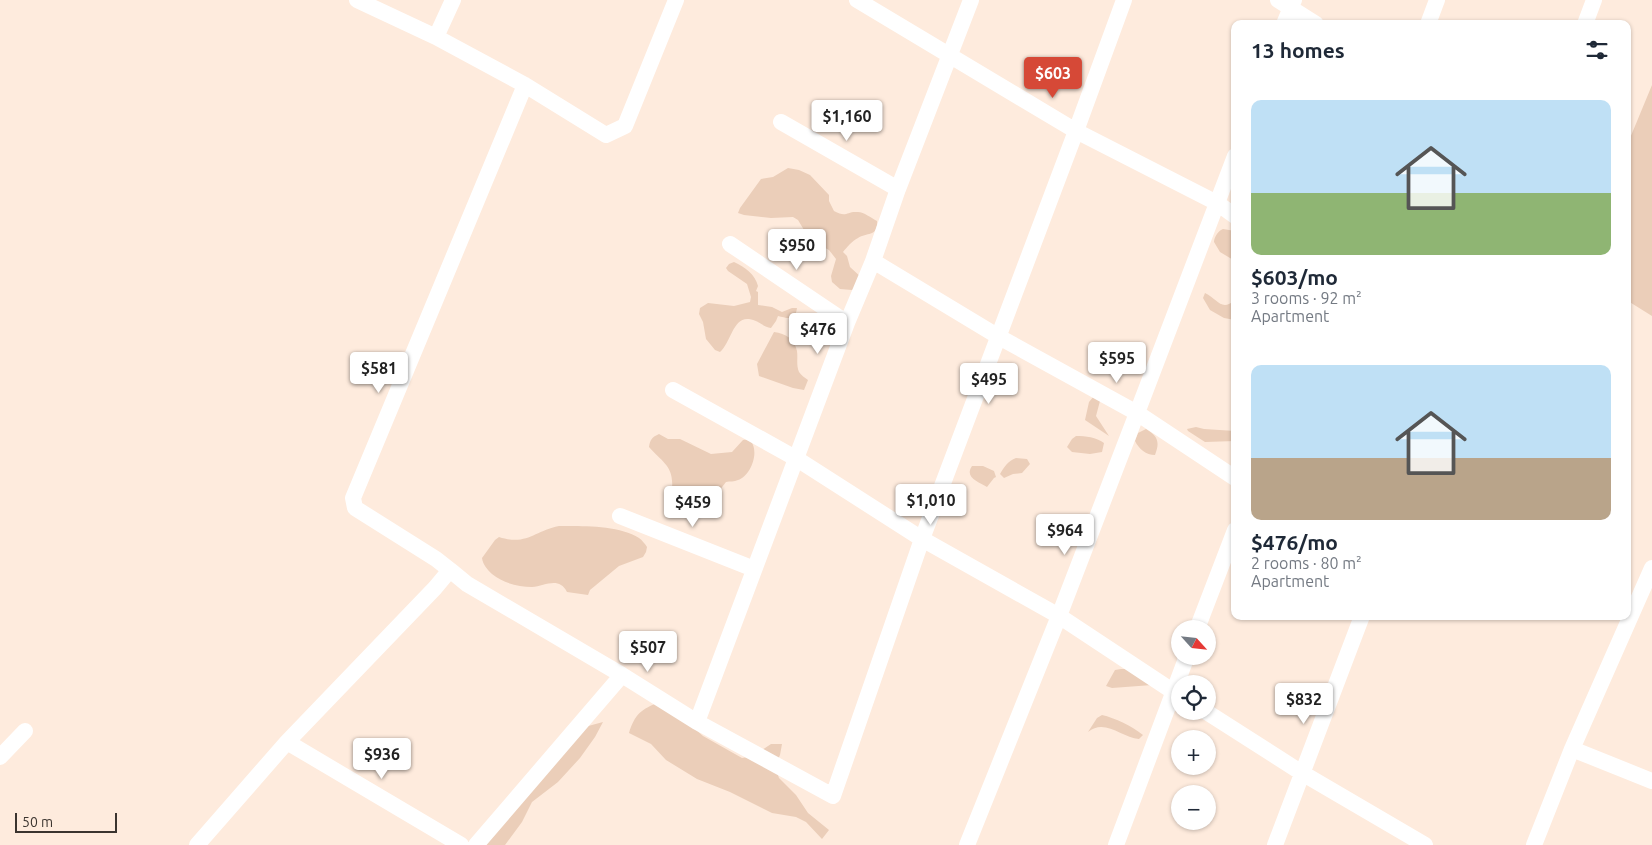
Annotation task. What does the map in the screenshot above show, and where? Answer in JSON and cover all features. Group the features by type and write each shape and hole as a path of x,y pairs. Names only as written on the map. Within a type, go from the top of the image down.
{"street":[{"path":"357,0 436,37 525,85 606,135 625,126 676,0"},
{"path":"436,37 453,0"},
{"path":"858,0 874,4 950,56 1076,132 1217,203 1231,213"},
{"path":"697,722 971,0"},
{"path":"525,85 353,498 355,508 436,559 467,584 622,675 697,722 833,796 922,539 1124,0"},
{"path":"1430,20 1437,0"},
{"path":"1586,20 1594,0"},
{"path":"1285,20 1287,2 1311,20"},
{"path":"781,122 898,189"},
{"path":"967,845 1059,616 1231,166"},
{"path":"730,244 847,323"},
{"path":"873,261 999,337 1137,413 1231,475"},
{"path":"673,390 796,459 922,539 1059,616 1171,690"},
{"path":"620,516 754,569"},
{"path":"1200,620 1231,540"},
{"path":"1631,616 1652,568"},
{"path":"197,845 287,742 450,570"},
{"path":"1275,845 1360,620"},
{"path":"1534,845 1572,749 1629,620"},
{"path":"476,845 622,675"},
{"path":"1116,845 1171,709"},
{"path":"1216,718 1302,772 1425,845"},
{"path":"0,757 25,731"},
{"path":"287,742 461,845"},
{"path":"1572,749 1652,781"}],"shaded area":[{"path":"1652,85 1652,316 1631,303 1631,136"},
{"path":"788,168 810,175 829,195 829,201 834,211 844,214 860,212 877,221 874,232 856,239 843,252 847,256 850,267 862,278 857,287 852,290 840,289 832,282 831,276 836,259 829,250 810,240 798,220 793,217 771,218 738,213 761,179 773,177"},
{"path":"1223,229 1231,230 1231,259 1220,252 1214,242"},
{"path":"734,262 746,269 755,278 758,286 756,291 758,292 758,305 772,307 782,312 797,308 794,315 790,318 778,316 771,328 749,319 744,319 736,326 720,352 715,350 706,339 703,322 699,314 700,308 708,303 734,306 750,302 751,297 747,284 726,268"},
{"path":"1205,293 1223,305 1231,302 1231,319 1224,318 1210,310 1203,298"},
{"path":"774,332 786,335 794,343 797,351 799,372 808,380 804,390 759,376 757,364"},
{"path":"1094,396 1100,401 1096,416 1109,436 1085,420 1089,402"},
{"path":"1196,427 1231,431 1231,441 1205,442 1187,429"},
{"path":"1146,429 1157,440 1155,455 1143,451 1135,441 1138,433"},
{"path":"659,434 668,439 680,439 711,454 732,452 743,440 749,439 754,449 753,462 743,478 726,482 719,491 713,505 702,502 690,504 672,488 669,469 649,447 652,439"},
{"path":"1076,436 1098,439 1104,443 1102,452 1090,454 1072,452 1067,447"},
{"path":"1016,458 1027,459 1030,464 1022,473 1004,478 1000,474 1008,463"},
{"path":"972,466 983,466 994,471 996,477 987,487 971,477 970,470"},
{"path":"559,526 611,528 640,539 647,547 646,552 643,557 619,566 590,590 588,595 567,592 564,587 556,583 532,587 511,584 496,577 484,565 482,558 499,537 517,540 524,539"},
{"path":"1138,669 1152,685 1112,688 1106,686 1115,670"},
{"path":"660,702 703,736 742,758 753,756 771,744 782,744 775,766 779,778 796,795 808,813 829,830 822,839 806,822 796,817 772,813 730,792 697,779 666,760 651,744 629,733 636,717 640,713"},
{"path":"1102,715 1134,728 1143,735 1139,739 1133,738 1101,727 1094,728 1088,732 1097,718"},
{"path":"603,722 580,758 558,782 532,802 522,822 505,845 476,845 581,728"}]}
